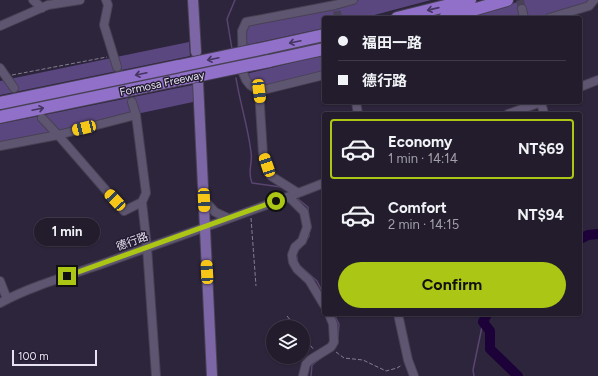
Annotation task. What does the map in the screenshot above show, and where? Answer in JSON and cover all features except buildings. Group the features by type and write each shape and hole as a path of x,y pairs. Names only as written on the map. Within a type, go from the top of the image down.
{"highway":[{"path":"405,16 470,0"},
{"path":"452,16 507,0"},
{"name":"Formosa Freeway","path":"0,103 322,35"},
{"name":"Formosa Freeway","path":"0,117 269,61 322,48"}],"main road":[{"path":"193,0 196,52"},
{"path":"198,82 212,376"}],"street":[{"path":"33,0 42,8"},
{"path":"0,26 48,5 80,0"},
{"path":"106,0 108,5 104,25 117,68"},
{"path":"322,75 259,91 250,85 243,73 242,31 246,22 335,5 353,0"},
{"path":"556,16 589,6 594,0"},
{"path":"522,9 524,16"},
{"path":"0,68 14,88"},
{"path":"198,82 243,73"},
{"path":"582,86 598,80"},
{"path":"259,91 264,154 271,176 298,193"},
{"path":"132,102 136,115 146,193 142,202 147,247 156,376"},
{"path":"514,112 536,104"},
{"path":"0,146 58,135 136,115"},
{"path":"42,118 124,211 142,202"},
{"name":"德行路","path":"4,301 147,247 289,197 322,184"},
{"path":"289,197 304,212 307,227 302,241 295,248 292,254 293,262 297,269 309,280 322,302"},
{"path":"204,200 215,212 228,218"},
{"path":"0,281 4,301"},
{"path":"303,376 306,364 331,347 334,342 334,330 330,316"},
{"path":"398,316 408,360 414,376"}],"path":[{"path":"6,76 113,56"},
{"path":"250,210 256,286"},
{"path":"287,316 290,320"},
{"path":"310,345 318,355"},
{"path":"331,347 344,358 363,360 386,371 397,368 408,360"}],"shaded area":[{"path":"359,0 431,0 371,16 322,16 322,28 246,45 245,32 247,26 329,9"},
{"path":"524,0 590,0 589,2 545,16 472,16"},
{"path":"189,42 190,56 0,95 0,81"},
{"path":"322,55 322,74 256,88 246,74"},
{"path":"193,85 193,102 0,143 0,124"}],"waterway":[{"path":"232,49 227,19 235,0"},
{"path":"236,78 250,143 250,175 252,183 281,187"},
{"path":"298,199 308,207 308,213"},
{"path":"306,241 309,233"},
{"path":"582,238 588,235 598,234"},
{"path":"304,244 296,253 298,264 317,281 322,291"},
{"path":"335,316 339,324 338,337"},
{"path":"486,316 483,322 490,331 490,349 518,376"},
{"path":"474,376 473,370 483,322"},
{"path":"311,376 312,365 321,358"}],"tunnel":[{"path":"520,0 522,9"},
{"path":"337,11 338,16"},
{"path":"117,67 132,102"}],"route":[{"path":"67,276 276,201"}]}
